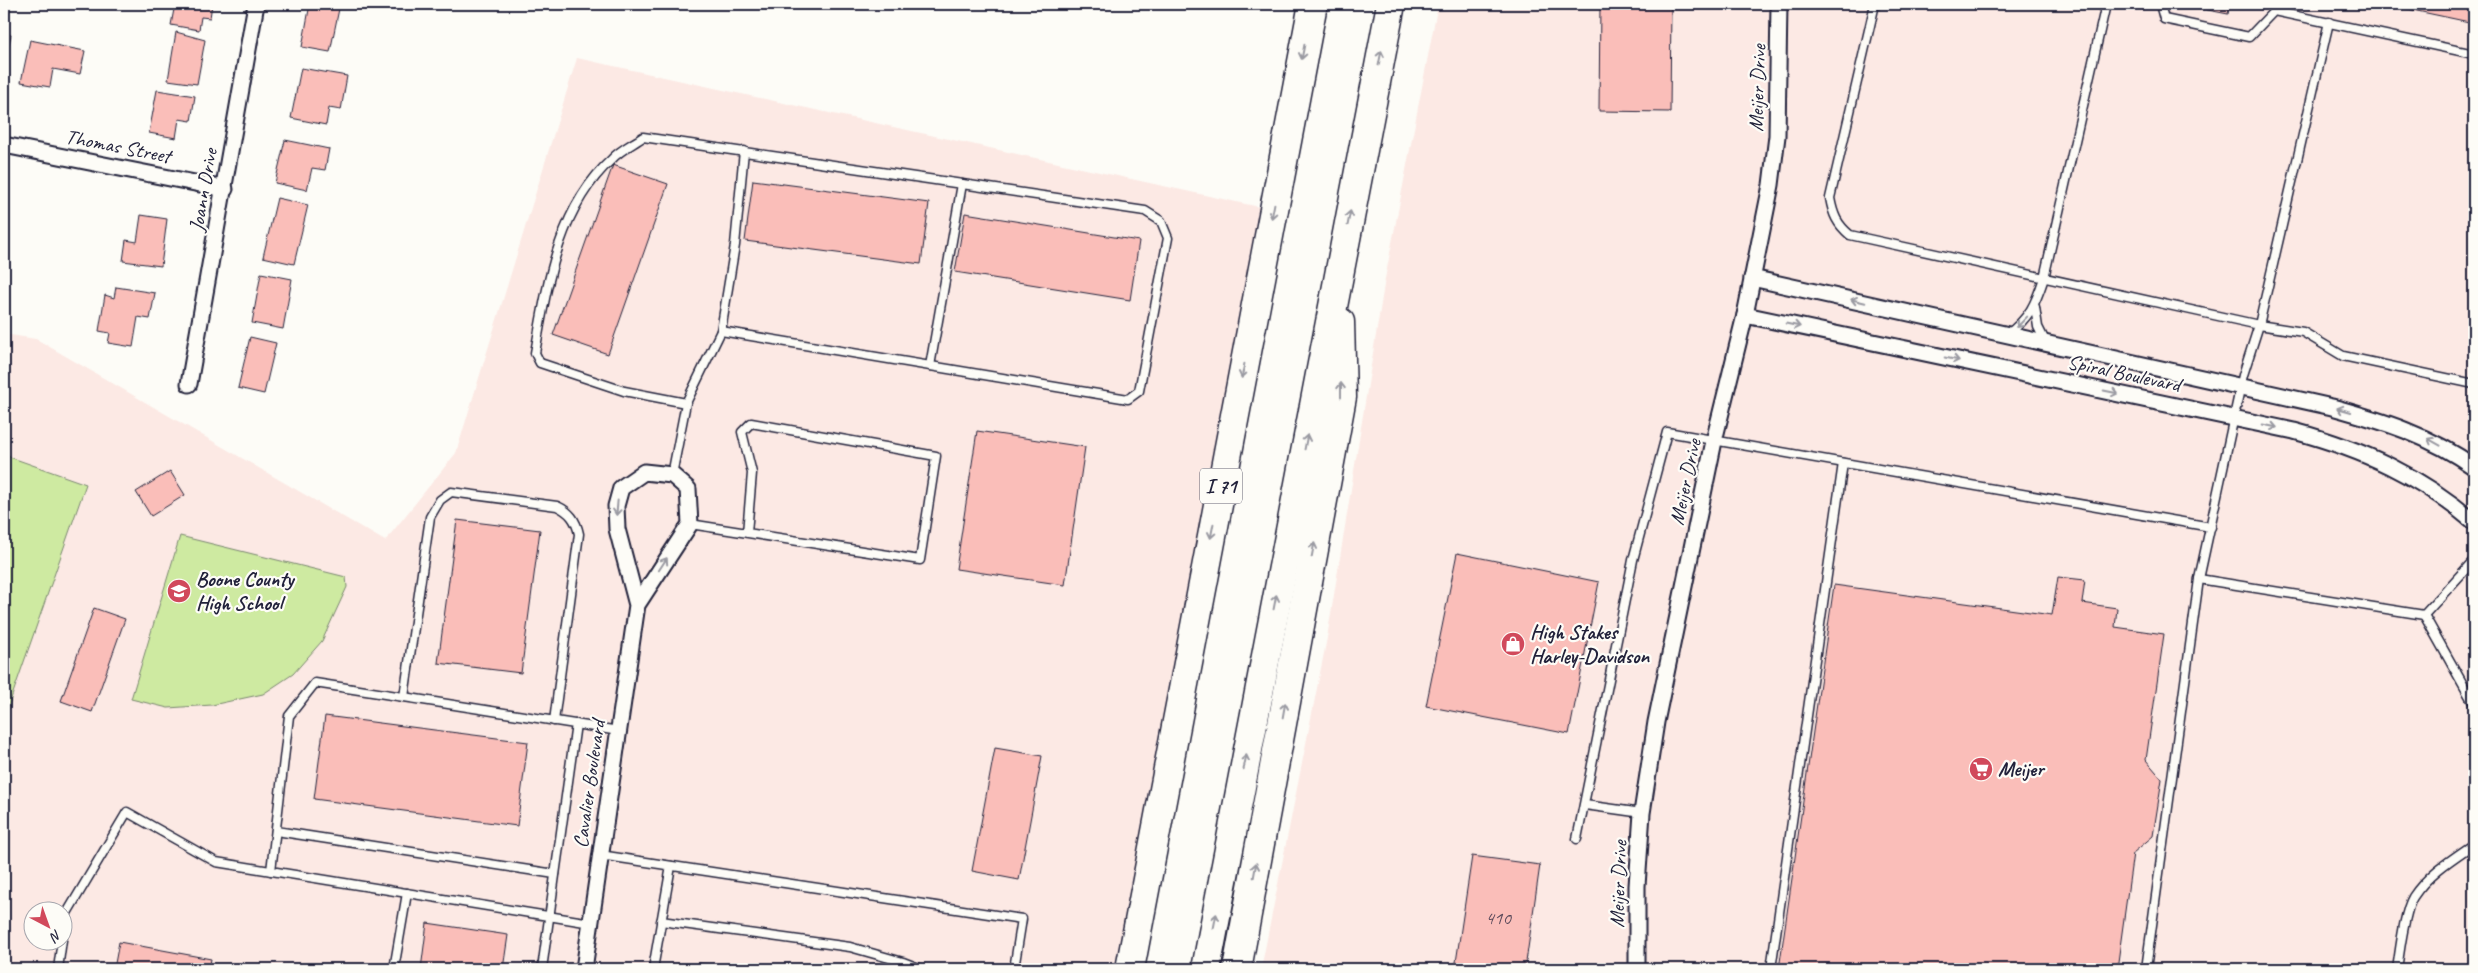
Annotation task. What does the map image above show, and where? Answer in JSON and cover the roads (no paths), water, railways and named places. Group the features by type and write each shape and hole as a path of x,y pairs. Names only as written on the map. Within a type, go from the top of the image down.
{"highway":[{"name":"I 71","path":"1130,969 1312,4"},
{"path":"1206,969 1391,4"},
{"path":"1237,969 1342,397 1340,266"}],"street":[{"name":"Joann Drive","path":"190,384 256,4"},
{"name":"Meijer Drive","path":"1637,969 1637,886 1642,812 1656,722 1714,441 1745,315 1771,186 1777,136 1779,4"},
{"name":"Thomas Street","path":"4,145 225,189"},
{"name":"Spiral Boulevard","path":"1752,278 2332,407 2390,423 2428,439 2474,468"},
{"name":"Spiral Boulevard","path":"1745,315 2235,418 2343,445 2391,465 2450,501 2474,522"},
{"name":"Cavalier Boulevard","path":"584,969 637,605 617,529 616,506 621,488 644,472 672,475"},
{"path":"672,475 688,490 690,524"},
{"name":"Cavalier Boulevard","path":"637,605 690,524"}],"lane":[{"path":"1875,4 1830,198 1833,214 1840,227 1850,235 2259,325 2303,332 2343,356 2474,384"},
{"path":"2008,335 2022,323 2035,307 2044,278 2106,4"},
{"path":"2160,4 2164,19 2249,36 2274,11 2474,54"},
{"path":"2146,969 2200,578 2241,387 2259,325 2328,22"},
{"path":"686,403 624,392 540,363 535,353 548,276 576,201 612,159 643,138 744,151 1145,212 1161,221 1168,238 1139,391 1128,399 721,330"},
{"path":"672,475 686,403 721,330 734,245 744,151"},
{"path":"930,366 962,184"},
{"path":"2035,307 2038,327 2046,343"},
{"path":"690,524 920,560 936,456 751,423 742,432 752,473 748,533"},
{"path":"1577,839 1632,560 1667,432 2212,527"},
{"path":"1771,969 1843,463"},
{"path":"404,697 430,516 440,500 451,492 557,506 572,516 577,524 579,534 554,720"},
{"path":"2424,614 2474,560"},
{"path":"2200,578 2424,614"},
{"path":"2424,614 2474,704"},
{"path":"271,871 289,716 315,683 619,731"},
{"path":"542,969 576,724"},
{"path":"1585,805 1642,812"},
{"path":"72,903 127,812 216,862 591,923"},
{"path":"276,831 555,874"},
{"path":"2397,969 2402,934 2412,898 2437,870 2474,844"},
{"path":"600,856 1022,919 1014,969"},
{"path":"653,969 671,866"},
{"path":"394,969 407,893"},
{"path":"662,921 850,947 921,969"},
{"path":"58,969 61,950"}],"place":[{"name":"Boone County High School","path":"179,591"},
{"name":"High Stakes Harley-Davidson","path":"1513,644"},
{"name":"Meijer","path":"1981,769"}]}
